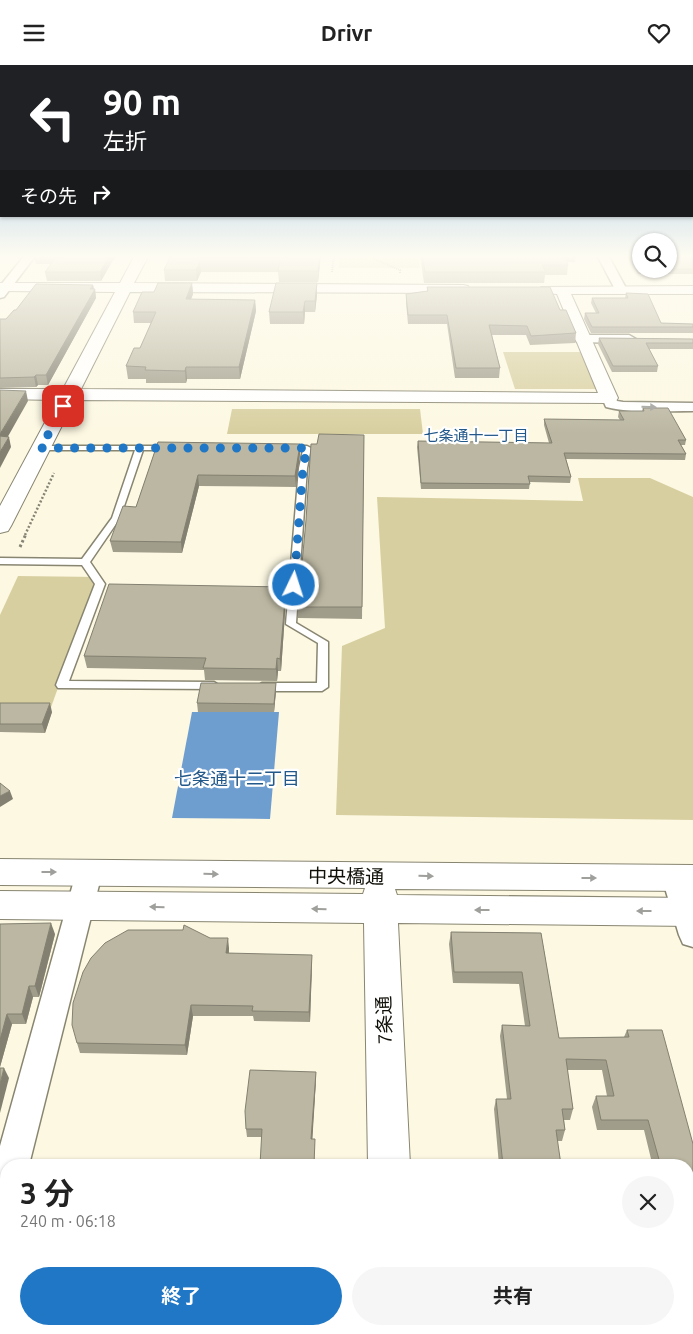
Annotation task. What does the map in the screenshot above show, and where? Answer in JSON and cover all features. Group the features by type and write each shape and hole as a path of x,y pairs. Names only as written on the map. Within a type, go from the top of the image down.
{"street":[{"path":"0,526 112,314"},
{"path":"572,314 611,404 691,410"},
{"path":"582,339 647,339"},
{"path":"0,394 608,398"},
{"name":"中央橋通","path":"0,872 89,873 380,893 691,919"},
{"path":"14,1159 89,873"},
{"path":"684,878 691,919"},
{"name":"中央橋通","path":"0,905 80,906 684,878"},
{"name":"7条通","path":"380,893 388,1159"}],"lane":[{"path":"41,448 180,448"},
{"path":"85,562 116,518 140,448"},
{"path":"252,687 322,687 323,642 291,624 303,468 307,448 278,448"},
{"path":"0,561 85,562"},
{"path":"85,562 100,584 62,685 222,686"}],"path":[{"path":"13,561 65,448"}],"shaded area":[{"path":"503,352 581,352 596,389 515,389"},
{"path":"232,409 420,409 423,434 227,434"},
{"path":"578,478 650,478 693,497 693,820 336,815 342,646 385,628 377,497 583,501"},
{"path":"18,576 98,577 50,710 0,709 0,615"}],"water":[{"path":"192,712 279,712 270,819 172,818"}],"building":[{"path":"10,314 81,314 46,375 36,375 34,377 0,378 0,319 6,319"},
{"path":"155,314 252,314 239,367 186,367 185,371 145,370 146,367 126,366 134,348 140,348"},
{"path":"568,314 576,333 531,336 527,326 489,325 500,368 456,368 447,315 408,315"},
{"path":"586,314 657,314 661,323 693,324 693,327 592,327"},
{"path":"599,338 693,339 693,343 646,343 658,366 613,366"},
{"path":"0,390 26,391 0,434"},
{"path":"643,408 668,408 686,440 678,440 686,454 564,453 571,477 528,476 530,484 421,483 418,441 552,443 544,419 624,420 619,411 644,411"},
{"path":"319,434 364,435 362,607 298,607 311,444 317,444"},
{"path":"0,436 9,437 0,452"},
{"path":"158,442 300,444 295,476 198,475 181,542 110,541 123,506 136,507"},
{"path":"109,584 286,587 280,659 277,658 276,669 203,668 206,658 84,656"},
{"path":"201,683 276,683 274,704 197,703"},
{"path":"0,703 50,703 42,724 0,724"},
{"path":"0,783 10,791 0,796"},
{"path":"51,923 35,986 29,986 22,1014 7,1014 0,1040 0,924"},
{"path":"184,925 210,938 228,938 226,953 312,955 309,1012 252,1011 253,1006 191,1005 185,1045 77,1043 72,1025 73,1003 83,972 91,958 105,943 128,930 183,930"},
{"path":"451,932 541,933 559,1038 629,1037 627,1030 662,1030 693,1144 693,1159 659,1159 648,1120 601,1120 596,1096 614,1096 606,1060 566,1059 573,1109 562,1109 565,1130 556,1130 560,1159 502,1159 496,1099 511,1099 502,1025 530,1026 522,972 454,972"},
{"path":"0,1068 4,1068 0,1084"},
{"path":"250,1070 316,1072 311,1139 315,1139 314,1159 260,1159 262,1129 246,1129 245,1111"}],"district":[{"name":"七条通十一丁目","path":"476,436"},
{"name":"七条通十二丁目","path":"237,779"}],"route":[{"path":"63,406 41,448 307,448 303,468 294,585"}]}
